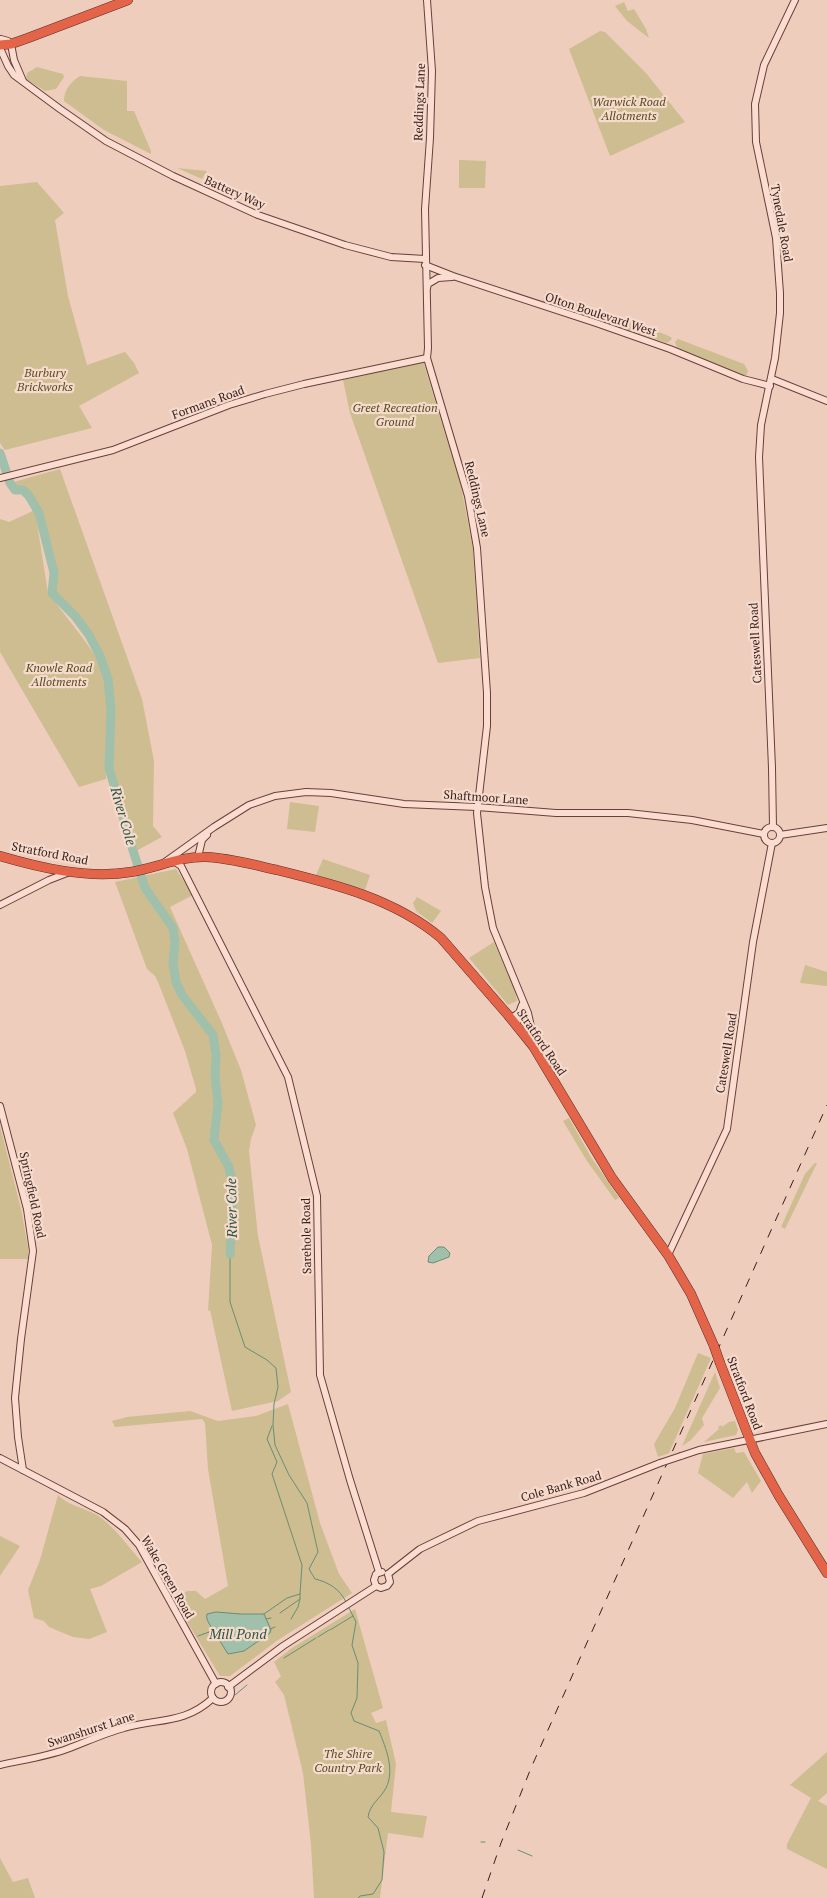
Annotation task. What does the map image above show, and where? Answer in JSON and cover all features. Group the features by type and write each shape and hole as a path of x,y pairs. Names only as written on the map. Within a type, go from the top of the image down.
{"highway":[{"path":"0,42 11,44 128,0"},
{"path":"0,42 46,31"},
{"name":"Stratford Road","path":"0,856 73,872 109,874 206,857 248,863 312,879 375,899 403,912 430,929 440,938 533,1046 607,1171 668,1255 690,1294 714,1346 749,1440 766,1475 827,1572"}],"street":[{"name":"Reddings Lane","path":"427,0 432,71 425,209 427,358 468,496 477,548 487,692 486,726 477,807 485,887 492,928 523,999 532,1031 533,1046"},
{"name":"Tynedale Road","path":"759,457 761,425 772,379 780,313 776,238 756,142 754,117 764,66 795,0"},
{"name":"Battery Way","path":"0,42 14,75 121,149 196,187 258,215 364,251 425,262"},
{"path":"11,44 14,60 24,81"},
{"name":"Olton Boulevard West","path":"425,262 453,276 596,323 670,349 743,379 770,386"},
{"path":"426,291 428,284 434,280 440,277 453,276"},
{"name":"Formans Road","path":"0,478 113,450 229,405 265,394 427,358"},
{"path":"772,379 827,401"},
{"name":"Cateswell Road","path":"759,457 773,827"},
{"name":"Shaftmoor Lane","path":"160,866 214,826 258,801 276,796 306,792 331,793 404,804 477,807 556,814 628,813 692,820 764,834"},
{"name":"Shaftmoor Lane","path":"198,858 202,840 214,826"},
{"path":"773,827 778,829 780,835 778,840 772,843 765,840 764,834 767,828 773,827"},
{"path":"780,835 827,828"},
{"name":"Cateswell Road","path":"668,1255 727,1129 754,942 772,843"},
{"name":"Sarehole Road","path":"175,862 181,866 253,1004 288,1076 318,1196 320,1375 379,1572"},
{"path":"0,905 60,875 73,872"},
{"path":"513,1021 524,1013 523,999"},
{"name":"Springfield Road","path":"0,1106 27,1209 33,1251 15,1398 23,1470"},
{"name":"Cole Bank Road","path":"228,1686 283,1646 376,1586 381,1588 387,1586 390,1582 388,1574 420,1549 478,1521 584,1493 660,1463 700,1450 827,1424"},
{"name":"Wake Green Road","path":"0,1458 103,1512 139,1545 216,1684"},
{"path":"376,1586 374,1580 379,1572 388,1574"},
{"path":"221,1683 228,1686 230,1693 227,1700 219,1702 213,1698 211,1691 216,1684 221,1683"},
{"name":"Swanshurst Lane","path":"0,1764 66,1750 124,1728 174,1720 200,1708 213,1698"}],"green space":[{"path":"624,2 628,11 634,9 649,38 627,21 615,6"},
{"name":"Warwick Road Allotments","path":"600,31 605,32 646,73 685,122 610,156 569,49"},
{"path":"37,67 63,74 64,77 56,89 45,91 26,79 27,73"},
{"path":"80,76 127,81 127,111 134,111 151,154 104,130 64,101 65,93 69,86"},
{"path":"459,160 486,161 485,188 459,188"},
{"path":"177,168 207,171 202,179"},
{"name":"Burbury Brickworks","path":"37,182 64,213 55,220 68,296 87,365 125,352 139,373 79,406 92,428 5,450 0,443 0,186"},
{"path":"545,292 664,334 672,339 667,343 543,302"},
{"path":"678,339 744,364 748,371 746,376 677,348 675,342"},
{"name":"Greet Recreation Ground","path":"423,361 461,486 473,549 480,658 438,663 350,413 343,380"},
{"path":"60,469 142,699 154,761 153,826 162,837 134,852 109,768 111,711 108,679 100,656 89,635 75,616 52,593 54,573 39,513 29,496 23,490 15,490 10,483"},
{"name":"Knowle Road Allotments","path":"35,510 48,593 98,660 105,681 107,713 106,779 79,787 0,652 0,519 9,522"},
{"path":"290,802 319,806 315,832 287,829"},
{"path":"323,859 370,875 365,890 316,875"},
{"path":"176,869 193,895 170,907 241,1070 256,1125 249,1151 258,1236 291,1392 278,1401 232,1411 210,1310 208,1311 212,1245 187,1149 173,1113 196,1092 196,1089 185,1051 158,982 155,976 147,969 115,882"},
{"path":"417,897 441,911 432,923 416,911 413,903"},
{"path":"494,942 515,991 517,1001 508,1005 469,958"},
{"path":"805,965 827,972 827,986 800,983"},
{"path":"569,1118 591,1157 619,1198 615,1200 587,1161 563,1121"},
{"path":"0,1126 21,1209 28,1248 28,1259 0,1259"},
{"path":"817,1163 785,1229 781,1227 805,1174"},
{"path":"698,1353 711,1358 669,1453 658,1457 654,1444 675,1408"},
{"path":"715,1372 720,1388 702,1418 704,1425 691,1440 682,1446"},
{"path":"288,1404 320,1523 339,1574 352,1593 278,1640 230,1676 220,1676 181,1612 176,1599 187,1591 196,1591 205,1599 228,1586 208,1469 205,1423 202,1419 115,1427 112,1421 127,1417 190,1411 218,1421 256,1416"},
{"path":"735,1421 738,1430 736,1435 704,1442 719,1429 718,1427"},
{"path":"734,1448 736,1453 744,1452 761,1481 752,1493 747,1482 733,1498 698,1473 703,1454"},
{"path":"58,1495 67,1502 101,1518 114,1529 142,1562 101,1586 90,1589 107,1632 89,1639 73,1637 49,1627 44,1621 34,1618 28,1590 40,1560"},
{"path":"0,1536 20,1546 0,1576"},
{"name":"The Shire Country Park","path":"355,1609 383,1708 371,1713 376,1723 386,1720 396,1764 391,1812 427,1816 423,1838 388,1833 380,1898 314,1898 311,1844 303,1773 284,1695 275,1682 281,1676 274,1662 292,1648"},
{"path":"827,1752 827,1793 818,1801 827,1806 827,1869 787,1849 787,1844 811,1798 790,1785"},
{"path":"0,1858 13,1882 28,1878 35,1898 0,1898"}],"water":[{"path":"438,1247 444,1247 450,1253 449,1257 433,1263 428,1262 429,1256"},
{"name":"Mill Pond","path":"216,1612 264,1614 271,1630 270,1633 244,1651 228,1654 212,1631 207,1619 207,1614"}],"waterway":[{"name":"River Cole","path":"0,453 10,483 15,490 23,490 29,496 39,513 54,573 52,593 75,616 89,635 100,656 108,679 111,711 109,768 131,844 145,888 173,928 175,943 173,963 176,982 182,995 213,1035 216,1055 215,1075 218,1104 214,1140 229,1167 233,1187 230,1254"},
{"name":"River Cole","path":"230,1254 230,1302 245,1347 267,1360 276,1368 278,1387 274,1404 273,1425 275,1445 289,1475 307,1503 318,1552 309,1569 315,1579 333,1587 346,1602"},
{"path":"264,1614 287,1598 300,1594 302,1565 272,1474 277,1462 267,1439 272,1426"},
{"path":"280,1613 300,1599 300,1594"},
{"path":"291,1619 300,1599"},
{"name":"River Cole","path":"349,1608 356,1622 352,1645 358,1663 357,1698 351,1713 354,1721 379,1731 387,1752 390,1767 389,1781 386,1788 373,1805 368,1817 378,1828 384,1852 382,1880 373,1894 358,1898"},
{"path":"330,1630 353,1616"},
{"path":"266,1619 271,1618"},
{"path":"270,1629 275,1627"},
{"path":"318,1637 329,1630"},
{"path":"198,1636 212,1631"},
{"path":"284,1658 316,1638"},
{"path":"235,1695 247,1685"},
{"path":"518,1850 532,1856"}],"railway":[{"path":"482,1898 501,1843 531,1768 827,1105"}]}
